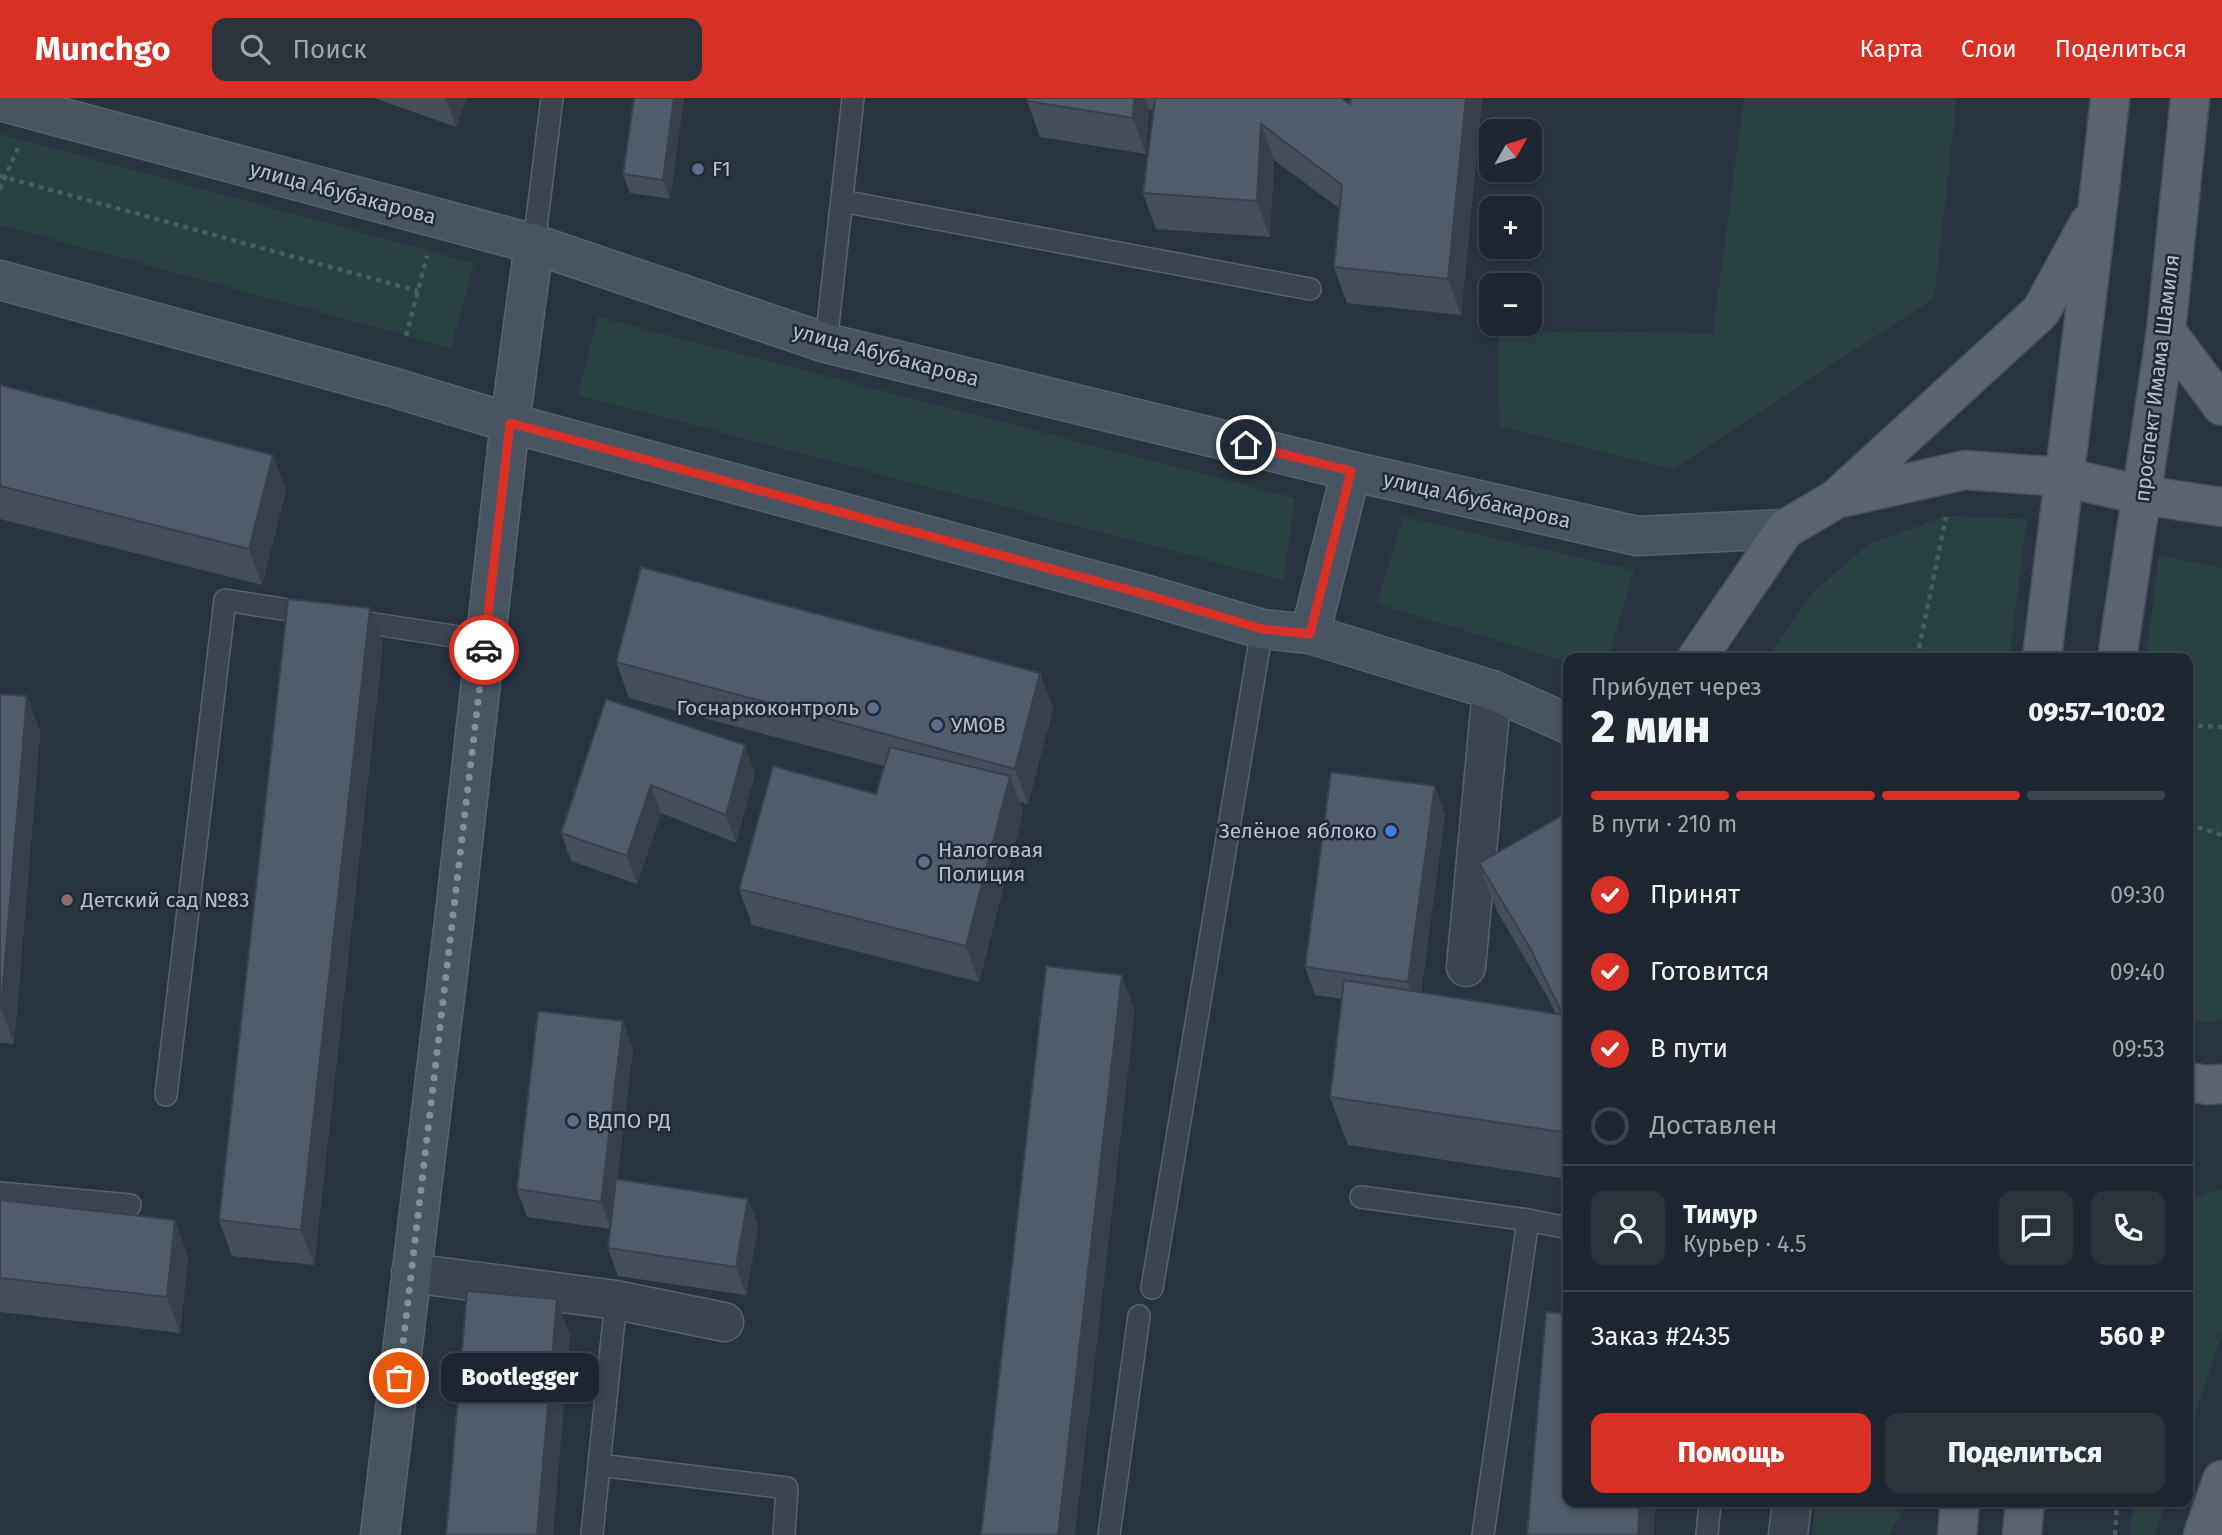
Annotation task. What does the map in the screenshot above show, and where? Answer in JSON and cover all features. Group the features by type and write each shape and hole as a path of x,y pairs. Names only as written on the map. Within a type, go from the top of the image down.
{"main road":[{"path":"2043,653 2063,477 2090,289 2110,98"},
{"name":"проспект Имама Шамиля","path":"2118,653 2166,331 2190,98"},
{"name":"улица Абубакарова","path":"0,101 534,244 826,343 1351,471 1637,536 1786,529"},
{"path":"1836,499 2041,311 2099,206"},
{"path":"380,1535 510,423 534,244"},
{"path":"0,280 392,387 510,423 1144,594 1262,629 1310,634 1492,690 1563,722"},
{"path":"2166,331 2222,406"},
{"name":"улица Абубакарова","path":"1700,653 1786,529 1836,499 1965,470 2063,477 2142,495 2222,507"},
{"path":"1310,634 1351,471"},
{"path":"2203,1535 2222,1480"},
{"path":"1957,1535 1960,1507"},
{"path":"2022,1535 2025,1507"}],"street":[{"path":"1466,967 1492,690"},
{"path":"411,1273 616,1300 724,1322"},
{"path":"1788,1535 1791,1507"}],"lane":[{"path":"534,244 552,98"},
{"path":"826,343 853,98"},
{"path":"842,201 1310,289"},
{"path":"166,1095 225,600 485,642"},
{"path":"1152,1288 1262,629"},
{"path":"0,1194 130,1205"},
{"path":"1361,1197 1563,1227"},
{"path":"1483,1535 1528,1220"},
{"path":"592,1535 616,1300"},
{"path":"1109,1535 1139,1316"},
{"path":"598,1465 787,1488 784,1535"},
{"path":"1707,1535 1710,1507"}],"path":[{"path":"0,189 3,177 22,140"},
{"path":"3,177 418,291"},
{"path":"405,336 429,251"},
{"path":"1917,653 1947,516"},
{"path":"2193,725 2222,727"},
{"path":"2193,826 2222,835"},
{"path":"2115,1535 2117,1507"}],"green space":[{"path":"1744,98 1957,98 1934,298 1673,469 1500,427 1498,336 1542,336 1542,331 1713,333"},
{"path":"0,134 474,263 451,348 0,225"},
{"path":"598,317 1295,498 1283,580 578,395"},
{"path":"1946,516 2027,519 2010,653 1772,653 1813,592 1869,544"},
{"path":"1403,517 1634,570 1609,653 1563,653 1563,660 1377,604"},
{"path":"2159,555 2222,568 2222,1019 2218,1021 2193,1022 2193,653 2147,653"},
{"path":"2222,1189 2222,1332 2193,1421 2193,1198"},
{"path":"1815,1507 1904,1507 1889,1535 1812,1535"},
{"path":"2133,1507 2164,1507 2155,1535 2130,1535"}],"building":[{"path":"634,98 674,98 663,180 623,174"},
{"path":"1027,98 1134,98 1133,118 1027,101"},
{"path":"1155,98 1341,98 1350,104 1351,98 1466,98 1448,279 1334,267 1342,185 1261,124 1257,201 1143,193"},
{"path":"0,385 273,455 249,549 0,486"},
{"path":"641,567 1040,673 1015,769 616,662"},
{"path":"288,599 370,608 301,1230 219,1220"},
{"path":"0,694 27,696 1,1008 0,1008"},
{"path":"606,699 745,745 726,815 651,785 627,856 561,833"},
{"path":"890,747 1010,776 966,946 739,889 773,766 876,794"},
{"path":"1331,772 1435,786 1408,982 1305,967"},
{"path":"1563,815 1563,1015 1530,948 1479,863"},
{"path":"1046,966 1122,975 1058,1535 981,1535"},
{"path":"1344,980 1563,1015 1563,1132 1330,1097"},
{"path":"538,1011 623,1021 601,1202 517,1189"},
{"path":"616,1179 748,1199 736,1267 608,1248"},
{"path":"0,1200 175,1220 167,1297 0,1278"},
{"path":"467,1291 557,1299 537,1535 446,1535"},
{"path":"1546,1312 1563,1314 1563,1507 1640,1507 1638,1535 1527,1535"}],"way so far":[{"path":"399,1378 484,650"}],"place":[{"name":"F1","path":"698,169"},
{"name":"Госнаркоконтроль","path":"873,708"},
{"name":"УМОВ","path":"937,725"},
{"name":"Зелёное яблоко","path":"1391,831"},
{"name":"Налоговая Полиция","path":"924,862"},
{"name":"Детский сад №83","path":"67,900"},
{"name":"ВДПО РД","path":"573,1121"},
{"name":"Bootlegger","path":"399,1378"}],"route":[{"path":"484,650 510,423 1144,594 1262,629 1310,634 1351,471 1246,445"}]}
